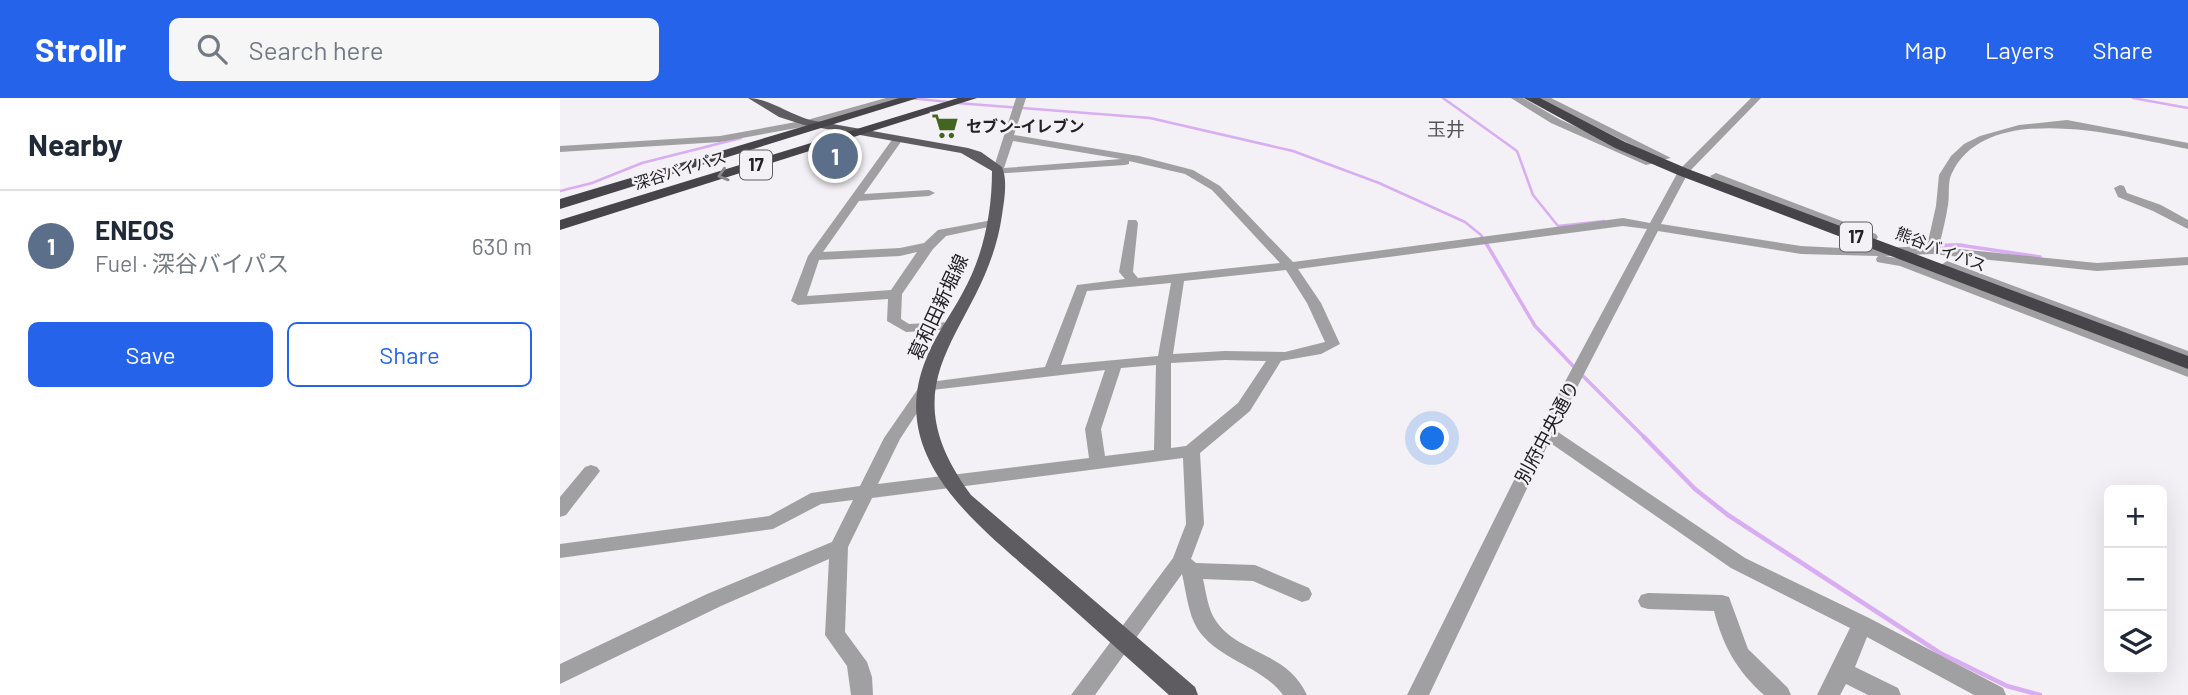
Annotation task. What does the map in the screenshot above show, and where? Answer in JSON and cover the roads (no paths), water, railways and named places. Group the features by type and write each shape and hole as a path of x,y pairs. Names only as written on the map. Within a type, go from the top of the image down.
{"highway":[{"name":"深谷バイパス","path":"560,204 905,99"},
{"name":"深谷バイパス","path":"560,225 855,131 958,102"},
{"path":"819,125 891,117 958,102"},
{"name":"熊谷バイパス","path":"1543,104 1620,145 1683,172 2031,300 2188,363"},
{"path":"738,150 855,131"}],"main road":[{"path":"754,98 774,111 819,125 964,150 977,155 998,171"},
{"name":"葛和田新堀線","path":"998,171 994,222 979,278 930,369 926,386 929,440 950,482 964,500 1186,695"}],"street":[{"path":"1516,98 1543,104 1666,158"},
{"name":"別府中央通り","path":"1418,695 1546,432 1683,172 1756,98"},
{"path":"1019,104 998,171 1145,160"},
{"path":"1543,104 1650,163"},
{"path":"2030,116 2188,146"},
{"path":"560,149 720,139 819,125"},
{"path":"1932,250 1944,191 1944,176 1964,149 1978,140 2016,127 2074,125"},
{"path":"862,695 863,676 859,663 835,635 839,547 892,438 926,386 1052,369 1164,362 1209,356 1275,359 1310,354 1333,344 1314,303 1290,266 1216,188 1189,172 1145,160 1008,137"},
{"path":"895,294 798,301 814,256 898,139"},
{"path":"1716,176 1817,222 1872,237"},
{"path":"2120,188 2122,195 2157,208 2188,225"},
{"path":"856,198 929,193"},
{"path":"951,326 906,328 894,321 895,294 928,246 942,233 994,222"},
{"path":"1052,369 1082,288 1290,266 1493,237 1623,222 1801,250 1861,253 1932,250 2097,267 2188,261"},
{"path":"1132,223 1126,272 1135,283"},
{"path":"814,256 900,252 928,246"},
{"path":"1861,253 1903,263 2188,372"},
{"path":"1947,265 2031,300 2188,356"},
{"path":"1162,454 1164,362 1178,278"},
{"path":"560,551 773,522 817,498 1191,451 1244,407 1275,359"},
{"path":"1098,463 1093,429 1114,365"},
{"path":"1546,432 1738,563 1862,624 1995,695"},
{"path":"1082,695 1124,638 1186,566 1195,524 1191,451"},
{"path":"560,510 591,471"},
{"path":"560,674 714,600 839,547"},
{"path":"1186,566 1255,573 1302,594"},
{"path":"1186,566 1204,621 1216,637 1280,674 1296,695"},
{"path":"1648,601 1722,603 1735,649 1749,668 1780,695"},
{"path":"1828,695 1842,671 1862,624"},
{"path":"1842,671 1890,695"}],"waterway":[{"path":"909,98 949,102"},
{"path":"1443,98 1517,151 1533,195 1558,226 1604,221"},
{"path":"2133,98 2188,108"},
{"path":"957,103 1150,118 1293,151 1379,183 1465,222 1481,235 1487,245"},
{"path":"560,191 592,183 642,163 741,138"},
{"path":"1486,243 1535,326 1576,369"},
{"path":"1917,245 1959,245"},
{"path":"1910,246 1959,245"},
{"path":"1959,245 2040,257"},
{"path":"1582,375 1644,437"},
{"path":"1644,437 1695,489 1728,515 1940,653 2007,686 2040,695"}],"place":[{"name":"セブン-イレブン","path":"945,126"},
{"name":"ENEOS","path":"835,156"}],"district":[{"name":"玉井","path":"1446,129"}]}
